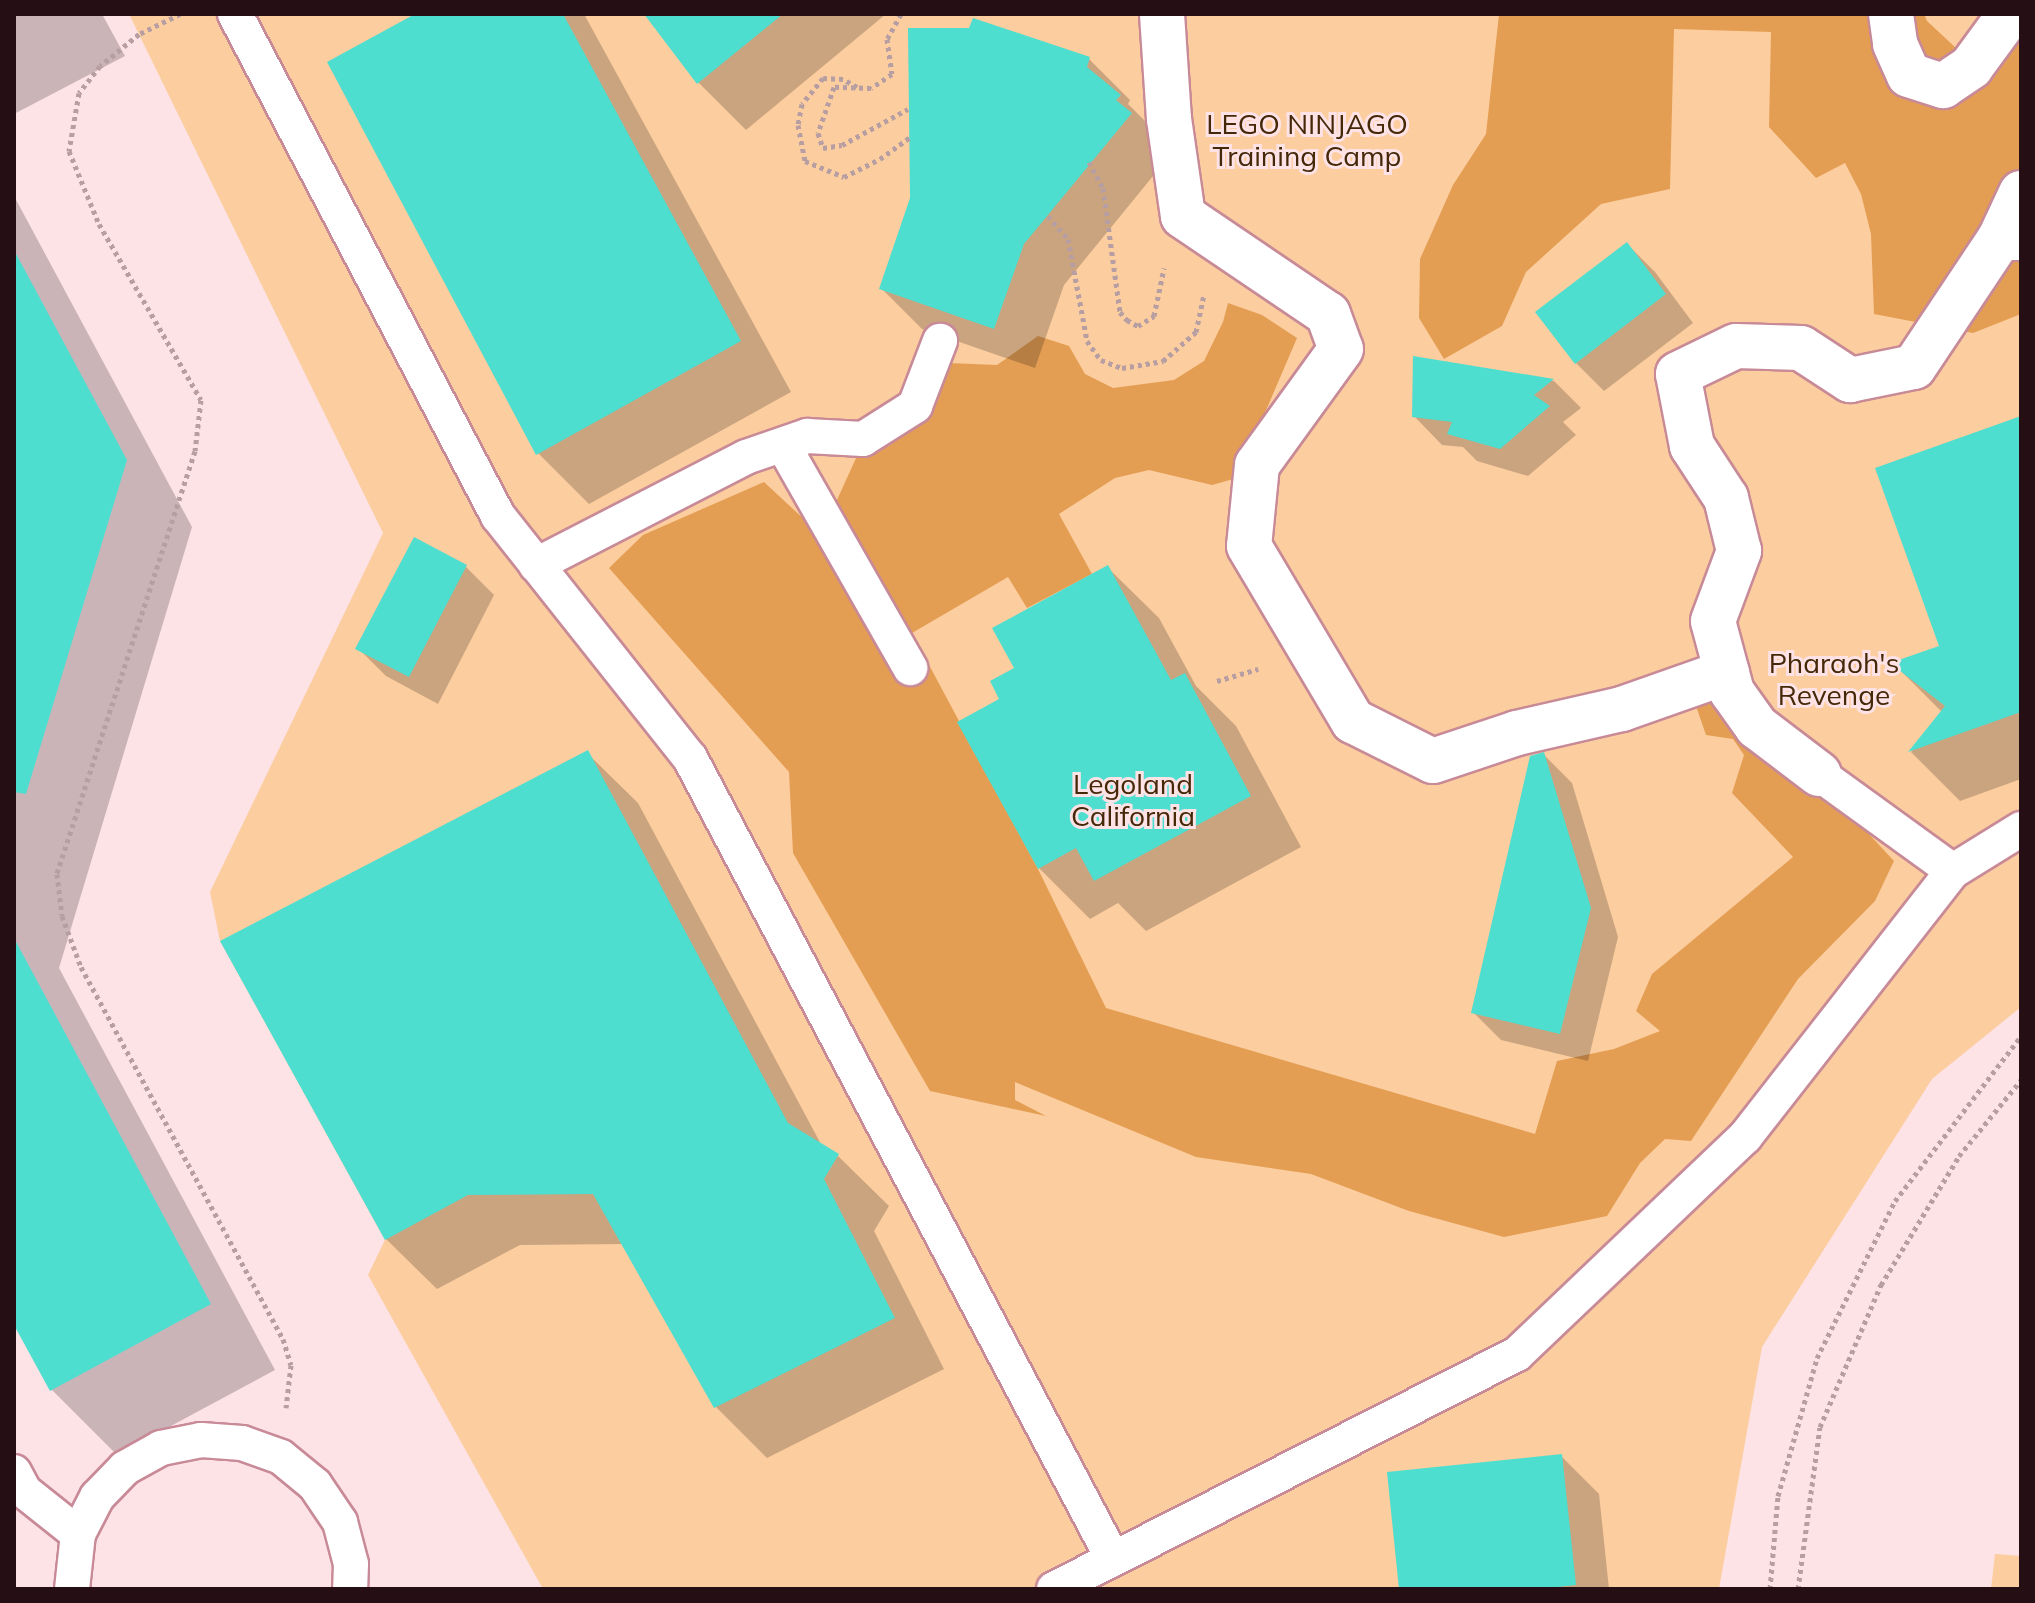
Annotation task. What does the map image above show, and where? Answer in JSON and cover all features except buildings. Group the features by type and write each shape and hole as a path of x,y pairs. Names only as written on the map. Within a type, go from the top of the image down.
{"street":[{"path":"1162,14 1169,119 1183,216 1328,314 1341,349 1257,465 1249,546 1353,721 1433,761 1517,733 1622,709 1727,672"},
{"path":"1891,14 1895,44 1909,75 1943,86 1971,67 2010,14"},
{"path":"1819,774 1757,727 1732,692 1713,621 1739,551 1726,498 1692,446 1678,374 1736,346 1801,348 1850,380 1914,367 2010,238 2021,193"}],"lane":[{"path":"235,14 498,516 690,758 1113,1559"},
{"path":"536,565 746,457 807,436 863,439 915,406 940,341"},
{"path":"783,445 910,668"},
{"path":"1819,774 1953,871"},
{"path":"1054,1589 1517,1354 1745,1137 1953,871 2021,829"},
{"path":"72,1589 78,1534 97,1497 125,1468 161,1448 201,1440 242,1443 281,1457 315,1485 340,1522 351,1564 350,1589"},
{"path":"14,1472 24,1491 78,1534"}],"path":[{"path":"180,14 139,34 100,66 79,93 69,151 99,224 201,400 195,451 57,874 62,916 81,967 283,1339 291,1365 281,1457"},
{"path":"901,14 887,39 892,74 871,88 834,87 818,133 823,148 842,145 908,109"},
{"path":"860,88 843,79 823,78 802,104 798,125 805,161 844,177 880,159 910,137"},
{"path":"1089,162 1103,188 1120,312 1138,326 1154,316 1183,209"},
{"path":"1048,216 1068,239 1087,341 1101,360 1122,368 1163,361 1196,332 1217,239"},
{"path":"1770,1589 1778,1496 1817,1358 1895,1201 2021,1036"},
{"path":"1798,1589 1820,1427 1881,1285 1959,1156 2021,1080"}],"green space":[{"name":"Legoland California","path":"129,14 2021,14 2021,1007 1932,1079 1762,1347 1719,1589 543,1589 368,1275 385,1240 220,941 210,892 383,533"},
{"path":"1995,1554 2021,1556 2021,1589 1991,1589"}],"shaded area":[{"path":"1499,14 1924,14 1927,21 1957,49 2021,26 2021,314 1973,333 1874,314 1871,234 1861,194 1845,163 1816,178 1769,127 1771,32 1674,29 1670,189 1601,204 1526,272 1502,326 1444,359 1419,318 1420,259 1453,185 1486,134"},
{"path":"1228,303 1262,315 1297,338 1237,478 1212,485 1149,470 1115,478 1059,514 1092,574 1027,608 1008,577 912,633 1038,869 1106,1008 1535,1134 1557,1061 1614,1049 1660,1031 1636,1011 1652,974 1793,857 1732,793 1744,755 1733,739 1706,735 1696,706 1724,691 1827,789 1894,861 1875,901 1798,979 1691,1141 1665,1139 1640,1163 1607,1216 1504,1237 1409,1211 1311,1174 1196,1157 1015,1082 1015,1100 1046,1116 930,1091 793,853 789,772 609,568 643,535 764,482 821,535 857,456 903,425 949,363 997,365 1038,336 1069,346 1085,374 1113,388 1174,380 1204,361 1223,322"}],"park label":[{"name":"LEGO NINJAGO Training Camp","path":"1307,140"},
{"name":"Pharaoh's Revenge","path":"1834,679"}]}
